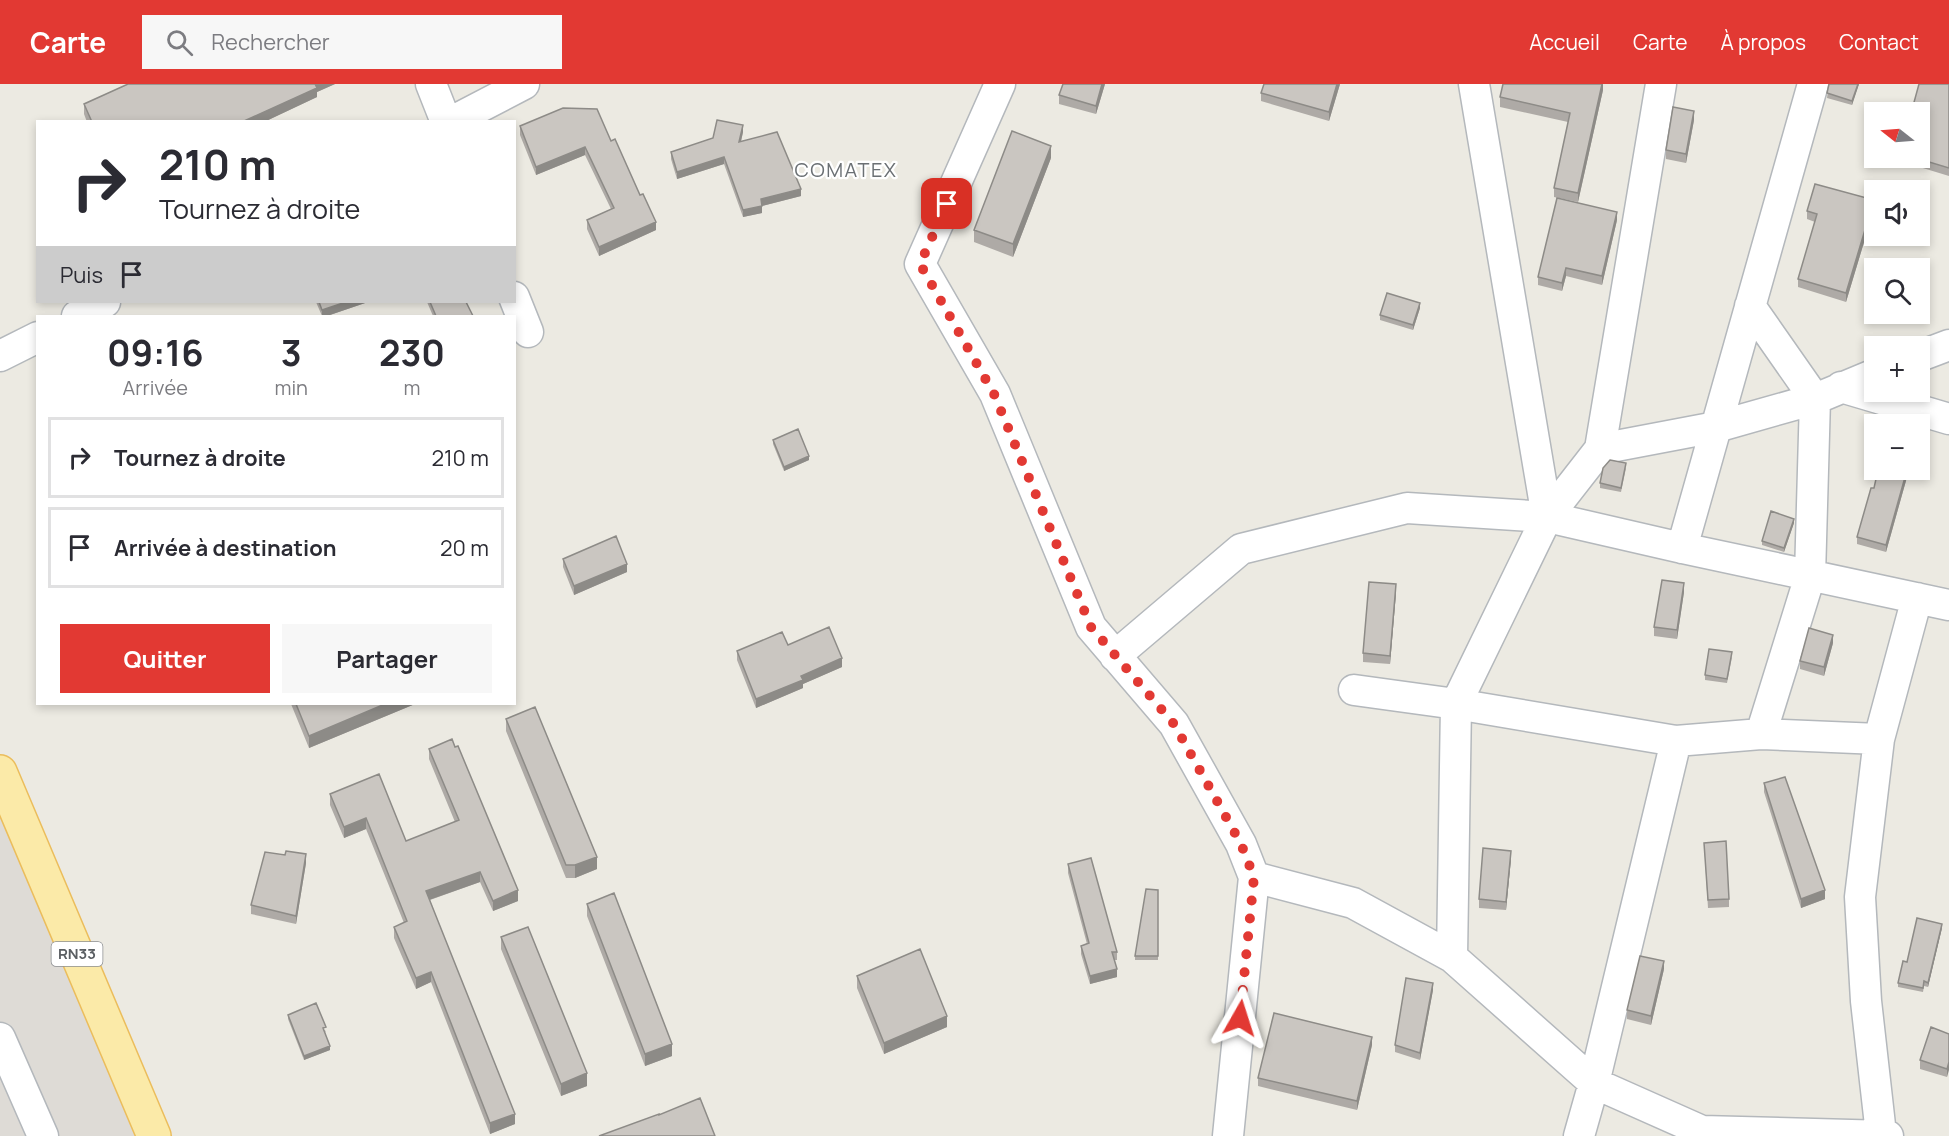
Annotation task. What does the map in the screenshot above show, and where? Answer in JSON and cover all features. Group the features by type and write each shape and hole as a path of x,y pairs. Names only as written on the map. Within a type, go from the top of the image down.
{"main road":[{"name":"RN33","path":"0,772 154,1136"}],"street":[{"path":"431,84 445,120"},
{"path":"455,120 524,84"},
{"path":"1000,84 920,264 994,394 1091,627 1174,724 1241,844 1254,877 1228,1136"},
{"path":"1474,84 1547,517"},
{"path":"1452,957 1456,704 1547,517 1600,449 1661,84"},
{"path":"1682,548 1813,84"},
{"path":"516,302 528,332"},
{"path":"79,315 103,303"},
{"path":"1750,306 1828,393 1949,419"},
{"path":"0,356 36,338"},
{"path":"1930,352 1949,345"},
{"path":"1600,449 1716,427 1828,393 1864,378"},
{"path":"1761,734 1810,576 1828,393"},
{"path":"1115,656 1241,549 1407,508 1547,517 1949,605"},
{"path":"1254,877 1353,903 1452,957 1594,1083 1702,1131 1885,1135 1866,1000 1860,897 1879,739 1917,598"},
{"path":"1354,690 1456,704 1676,741 1761,734 1879,739"},
{"path":"1579,1136 1594,1083 1676,741"},
{"path":"0,1038 43,1136"}],"shaded area":[{"path":"0,806 135,1136 0,1136"}],"building":[{"path":"128,84 315,84 317,88 246,120 91,120 84,104"},
{"path":"1063,84 1102,84 1096,106 1059,95"},
{"path":"1264,84 1337,84 1329,112 1261,93"},
{"path":"1503,84 1602,84 1578,193 1554,188 1570,113 1500,97"},
{"path":"1829,84 1858,84 1852,101 1827,93"},
{"path":"1919,84 1949,84 1949,168 1930,162 1930,102 1914,102"},
{"path":"1673,107 1694,111 1686,154 1666,150"},
{"path":"563,108 597,109 611,141 615,139 640,195 643,194 656,222 599,247 587,220 614,208 585,147 536,167 520,126"},
{"path":"717,120 743,125 739,142 777,132 801,189 761,199 762,206 743,210 724,157 677,172 671,152 713,138"},
{"path":"1012,131 1051,146 1013,244 974,230"},
{"path":"1815,184 1864,197 1864,233 1846,293 1798,279 1817,214 1807,211"},
{"path":"1557,198 1617,212 1602,276 1566,268 1562,283 1538,277"},
{"path":"1387,293 1420,303 1413,325 1380,315"},
{"path":"319,303 343,303 322,310"},
{"path":"430,303 466,303 472,315 436,315"},
{"path":"798,429 809,456 784,467 773,440"},
{"path":"1610,460 1626,463 1621,488 1600,483 1603,468"},
{"path":"1876,480 1904,480 1886,545 1857,537 1871,488 1874,488"},
{"path":"1771,511 1794,519 1784,548 1762,541"},
{"path":"616,536 627,564 574,586 563,559"},
{"path":"1662,580 1684,583 1677,630 1654,627"},
{"path":"1369,582 1396,584 1390,656 1363,653"},
{"path":"829,627 842,658 801,676 803,680 756,699 737,651 782,632 788,645"},
{"path":"1809,628 1833,635 1824,667 1800,661"},
{"path":"1709,649 1732,652 1727,679 1705,675"},
{"path":"296,705 383,705 309,736"},
{"path":"535,707 597,857 575,865 566,865 506,719"},
{"path":"452,739 455,747 458,746 518,890 493,901 480,872 426,891 515,1114 490,1123 431,972 416,978 394,927 407,921 366,818 344,827 330,794 379,774 406,841 459,820 429,749"},
{"path":"1785,777 1825,890 1801,899 1764,783"},
{"path":"1726,841 1729,899 1708,900 1704,843"},
{"path":"1483,848 1511,851 1506,902 1479,899"},
{"path":"286,851 306,854 296,916 251,905 265,852 285,855"},
{"path":"1091,858 1117,952 1112,952 1117,969 1090,976 1081,946 1089,943 1068,864"},
{"path":"1146,889 1158,890 1158,956 1135,956"},
{"path":"614,893 672,1044 645,1054 587,904"},
{"path":"1917,918 1942,924 1928,983 1924,981 1923,988 1898,983 1903,961 1907,962"},
{"path":"528,927 587,1073 561,1084 501,937"},
{"path":"920,949 947,1016 884,1043 857,976"},
{"path":"1640,956 1664,961 1651,1016 1627,1010"},
{"path":"1406,978 1433,983 1420,1053 1395,1045"},
{"path":"316,1003 326,1027 323,1028 330,1046 304,1056 288,1015"},
{"path":"1274,1013 1372,1037 1357,1101 1258,1078"},
{"path":"1931,1027 1949,1034 1947,1069 1920,1060"},
{"path":"700,1098 715,1136 599,1136 659,1115"}],"district":[{"name":"COMATEX","path":"846,170"}],"route":[{"path":"947,204 920,264 994,394 1091,627 1174,724 1241,844 1254,877 1240,1018"}]}
